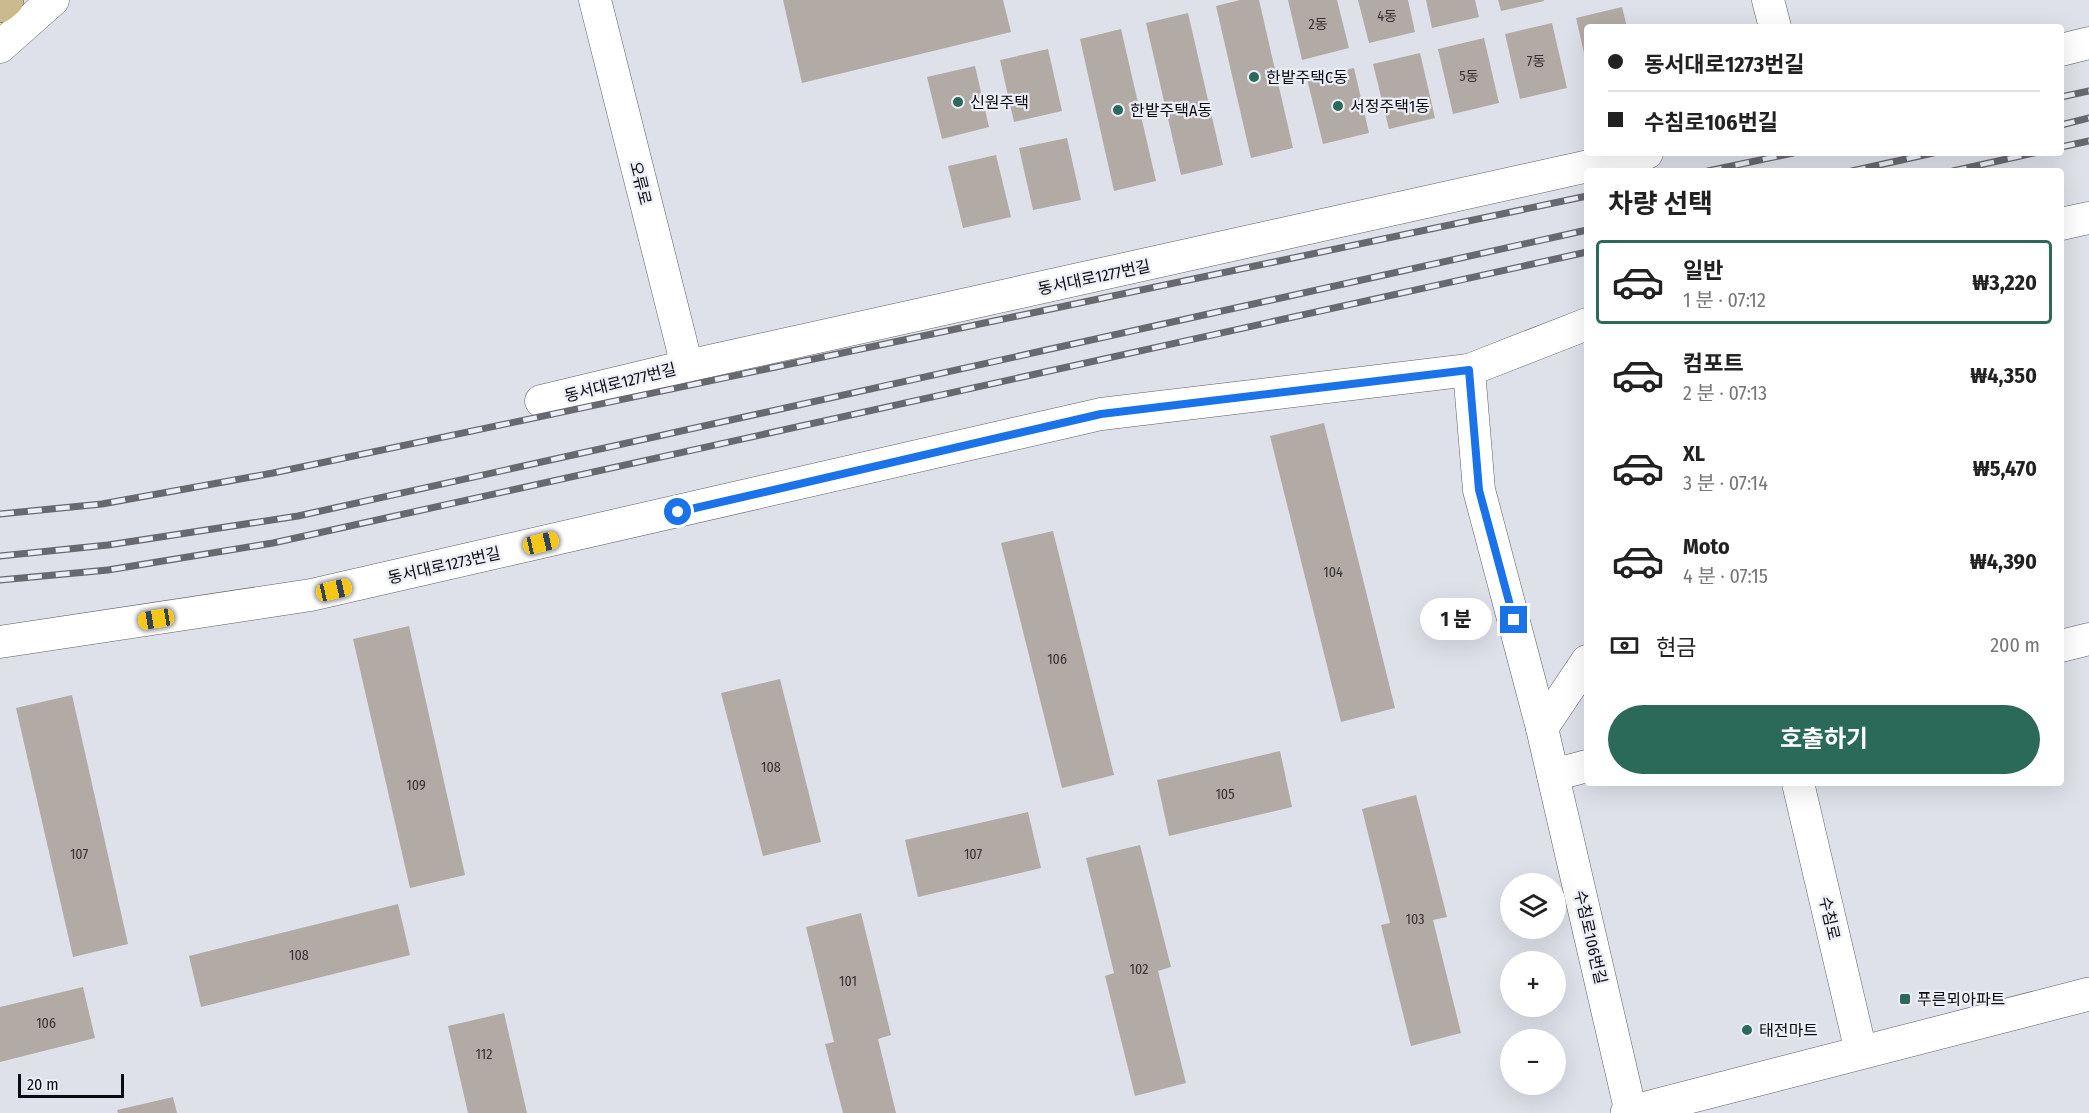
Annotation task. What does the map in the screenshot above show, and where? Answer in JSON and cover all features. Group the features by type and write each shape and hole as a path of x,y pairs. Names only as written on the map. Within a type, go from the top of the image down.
{"main road":[{"path":"0,6 7,0"},
{"path":"1630,1113 2089,994"}],"street":[{"path":"0,47 53,0"},
{"name":"오류로","path":"595,0 687,366"},
{"path":"1768,0 1774,24"},
{"path":"2064,49 2089,43"},
{"name":"동서대로1277번길","path":"541,401 687,366 1633,156"},
{"path":"2064,223 2089,218"},
{"name":"동서대로1273번길","path":"0,642 311,595 1101,414 1469,370 1584,325"},
{"name":"수침로106번길","path":"1469,370 1479,490 1542,728 1630,1113"},
{"path":"2064,645 2089,639"},
{"path":"1542,728 1584,665"},
{"path":"1553,775 1584,767"},
{"name":"수침로","path":"1799,786 1862,1052"}],"building":[{"path":"783,0 1003,0 1011,32 802,83"},
{"name":"한밭주택C동","path":"1240,0 1259,0 1293,148 1251,158 1216,6"},
{"path":"1288,0 1337,0 1349,48 1302,60"},
{"path":"1358,0 1408,0 1415,32 1369,43"},
{"path":"1426,0 1475,0 1479,17 1432,28"},
{"path":"1498,0 1544,0 1544,1 1501,11"},
{"path":"1622,7 1626,24 1584,24 1584,53 1576,18"},
{"path":"1188,13 1223,165 1181,175 1146,23"},
{"path":"1552,23 1567,88 1520,99 1505,34"},
{"name":"한밭주택A동","path":"1121,29 1156,181 1114,191 1080,39"},
{"path":"1484,38 1499,103 1453,114 1438,49"},
{"path":"1048,49 1062,111 1014,122 1000,60"},
{"path":"1420,53 1435,118 1389,129 1373,64"},
{"name":"신원주택","path":"975,66 989,127 942,139 927,77"},
{"name":"서정주택1동","path":"1354,68 1369,133 1323,144 1307,79"},
{"path":"1067,138 1081,200 1033,210 1019,148"},
{"path":"996,155 1011,217 963,228 948,166"},
{"path":"1324,423 1395,708 1341,722 1270,436"},
{"path":"1053,531 1114,775 1062,788 1001,543"},
{"path":"409,626 465,875 410,888 353,639"},
{"path":"780,679 821,842 763,856 721,693"},
{"path":"72,695 128,944 73,957 16,708"},
{"path":"1280,751 1292,807 1169,836 1157,780"},
{"path":"1416,795 1447,917 1433,920 1461,1033 1411,1046 1381,925 1390,923 1362,809"},
{"path":"1028,812 1041,868 918,897 905,840"},
{"path":"1140,845 1171,967 1158,971 1186,1083 1135,1096 1105,976 1114,973 1086,858"},
{"path":"398,904 410,955 201,1007 189,956"},
{"path":"861,913 891,1035 878,1039 896,1113 843,1113 825,1044 834,1042 806,927"},
{"path":"83,987 95,1038 0,1062 0,1007"},
{"path":"504,1013 527,1113 468,1113 448,1026"},
{"path":"173,1097 177,1113 118,1113 117,1110"}],"railway":[{"path":"2064,96 2089,91"},
{"path":"2064,124 2089,118"},
{"path":"2064,146 2089,141"},
{"path":"1722,168 1779,156"},
{"path":"1866,168 1920,156"},
{"path":"1966,168 2020,156"},
{"path":"0,514 102,504 273,473 1584,197"},
{"path":"0,556 108,545 298,516 1584,231"},
{"path":"0,580 108,570 273,543 1584,253"}],"place":[{"name":"한밭주택C동","path":"1254,77"},
{"name":"신원주택","path":"958,102"},
{"name":"서정주택1동","path":"1338,106"},
{"name":"한밭주택A동","path":"1118,110"},
{"name":"푸른뫼아파트","path":"1905,999"},
{"name":"태전마트","path":"1747,1030"}],"route":[{"path":"678,512 1101,414 1469,370 1479,490 1514,620"}]}
